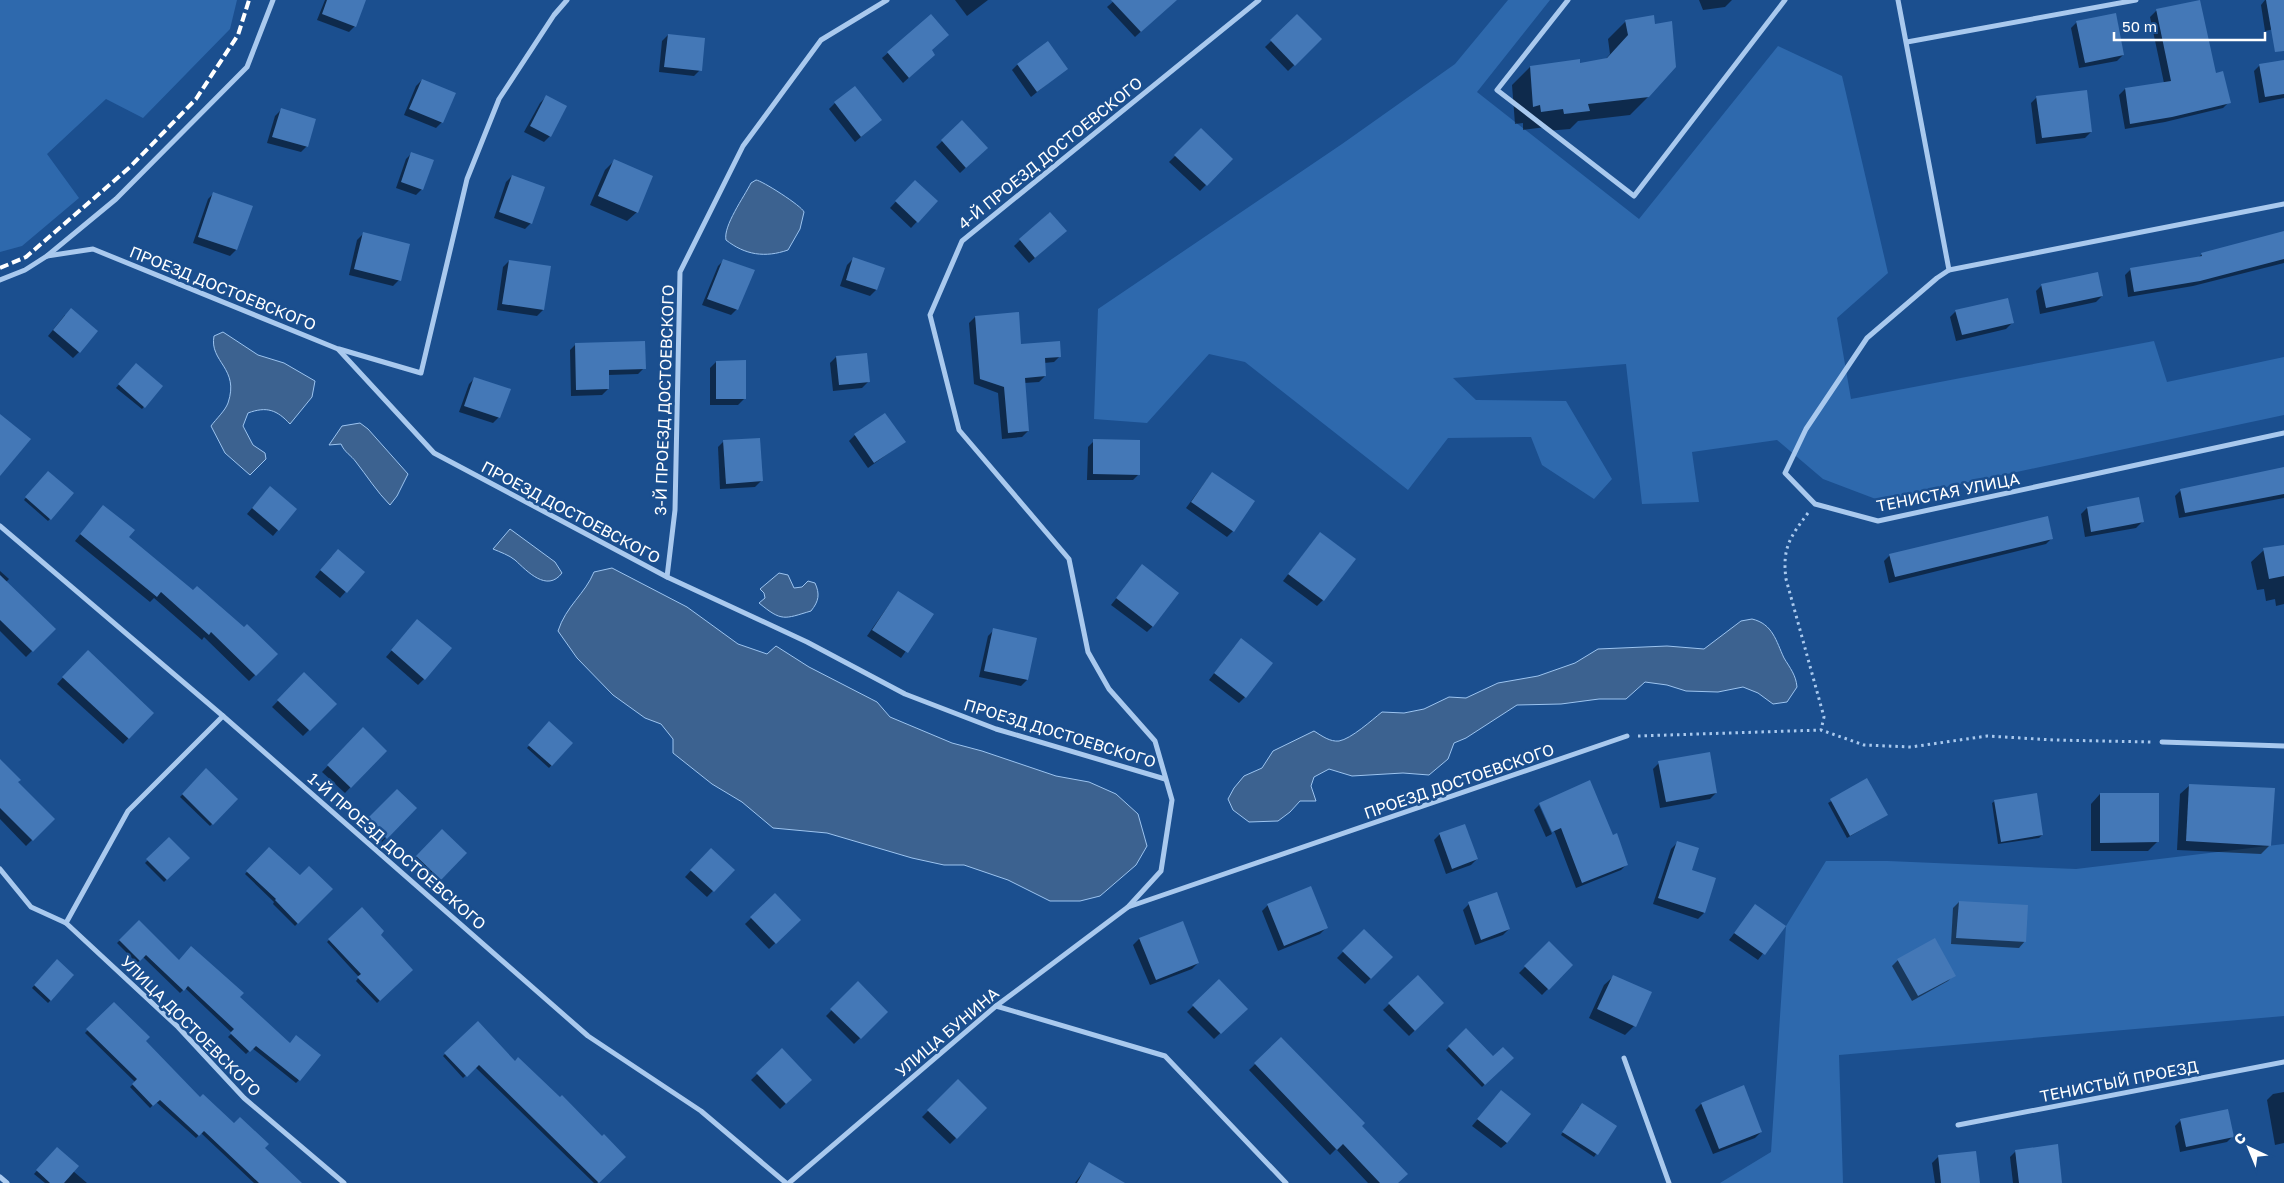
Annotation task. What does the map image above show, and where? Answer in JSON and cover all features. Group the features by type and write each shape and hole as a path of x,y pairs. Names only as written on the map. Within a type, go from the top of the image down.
{"street":[{"path":"47,256 116,199 247,67 273,0"},
{"path":"338,349 422,373 468,179 499,99 554,15 566,0"},
{"name":"3-Й ПРОЕЗД ДОСТОЕВСКОГО","path":"667,577 675,510 680,272 743,146 821,40 887,0"},
{"name":"4-Й ПРОЕЗД ДОСТОЕВСКОГО","path":"1128,907 1161,870 1172,800 1154,741 1108,689 1088,652 1070,559 959,430 930,315 962,241 1259,0"},
{"path":"1568,0 1497,90 1634,196 1785,0"},
{"path":"1898,0 1949,270 2284,204"},
{"path":"1907,42 2136,0"},
{"name":"ПРОЕЗД ДОСТОЕВСКОГО","path":"0,280 25,270 47,256 93,249 338,349 434,453 667,577 807,642 904,694 996,729 1166,779"},
{"name":"ТЕНИСТАЯ УЛИЦА","path":"1949,270 1936,278 1867,338 1806,429 1785,473 1815,504 1878,522 2284,433"},
{"name":"1-Й ПРОЕЗД ДОСТОЕВСКОГО","path":"0,526 223,716 588,1036 701,1112 788,1183"},
{"path":"66,923 128,811 223,716"},
{"name":"ПРОЕЗД ДОСТОЕВСКОГО","path":"1128,907 1627,736"},
{"path":"2162,742 2284,746"},
{"name":"УЛИЦА ДОСТОЕВСКОГО","path":"0,869 32,906 66,923 178,1027 244,1098 344,1183"},
{"name":"УЛИЦА БУНИНА","path":"788,1183 996,1006 1128,907"},
{"path":"996,1006 1165,1056 1286,1183"},
{"path":"1624,1058 1669,1183"},
{"name":"ТЕНИСТЫЙ ПРОЕЗД","path":"1958,1125 2284,1062"},
{"path":"0,1177 7,1183"}],"path":[{"path":"1815,504 1789,538 1783,561 1786,579 1824,717 1821,730"},
{"path":"1627,736 1821,730 1864,745 1911,747 1987,736 2054,740 2162,742"}],"shaded area":[{"path":"0,0 237,0 230,29 143,118 106,99 47,154 79,198 22,246 0,252"},
{"path":"1508,0 1550,0 1477,92 1639,219 1778,46 1842,76 1888,273 1837,318 1851,399 2154,341 2167,382 2284,357 2284,415 1881,501 1823,479 1777,440 1692,452 1699,502 1642,504 1626,364 1453,378 1476,400 1566,401 1612,479 1594,499 1542,465 1531,437 1448,438 1408,490 1245,362 1209,354 1147,423 1094,419 1098,309 1342,144 1455,64"},
{"path":"756,180 796,204 804,212 800,229 788,250 771,254 756,254 740,249 726,240 728,227 735,212 751,183"},
{"path":"223,332 258,355 284,363 315,381 312,397 290,424 281,415 271,411 261,410 248,413 243,426 253,445 265,453 266,459 250,475 225,453 211,426 227,406 231,391 228,373 216,353 214,345 214,336"},
{"path":"360,423 368,429 408,474 397,496 390,505 341,444 329,445 342,426"},
{"path":"510,529 555,562 562,573 556,579 544,581 531,574 513,558 493,549"},
{"path":"612,568 687,607 738,644 767,654 776,646 809,667 877,702 890,717 952,743 1056,776 1089,782 1116,794 1138,814 1147,846 1136,865 1100,896 1080,901 1050,901 1008,880 964,865 944,865 912,858 827,833 773,828 742,802 712,784 673,753 673,739 661,724 645,718 613,695 577,658 558,631 561,622 586,587 594,572"},
{"path":"779,573 788,575 794,588 802,587 808,581 815,583 818,597 811,611 784,617 778,616 759,603 765,598 764,593 760,589"},
{"path":"1752,619 1765,625 1773,634 1794,675 1797,687 1787,702 1773,704 1758,693 1743,687 1718,692 1686,691 1667,685 1645,682 1626,699 1517,705 1466,738 1454,743 1448,759 1429,775 1403,773 1352,776 1329,769 1314,777 1311,786 1316,801 1300,801 1278,821 1249,822 1233,810 1228,799 1244,776 1262,768 1273,751 1314,731 1329,740 1344,740 1382,712 1404,713 1424,709 1449,697 1466,698 1498,683 1538,676 1575,663 1598,649 1667,646 1704,649 1741,621"},
{"path":"2284,844 2284,1016 1839,1055 1843,1183 1720,1183 1771,1152 1786,926 1826,861 1888,861 2076,869"}],"building":[{"path":"327,0 366,0 356,27 322,14"},
{"path":"1111,0 1177,0 1141,32"},
{"path":"2200,0 2216,73 2223,71 2231,103 2172,117 2130,124 2125,88 2171,81 2156,9"},
{"path":"2266,0 2284,0 2284,51 2275,52"},
{"path":"2116,13 2124,55 2085,63 2076,21"},
{"path":"931,14 949,35 932,50 935,55 909,78 887,52"},
{"path":"1297,14 1322,39 1295,66 1270,40"},
{"path":"1654,15 1655,24 1672,21 1676,67 1649,97 1588,104 1590,111 1564,114 1563,109 1541,112 1540,105 1533,107 1530,66 1580,59 1580,63 1607,58 1628,35 1625,20"},
{"path":"668,34 705,38 702,71 664,67"},
{"path":"1048,41 1068,69 1037,92 1017,64"},
{"path":"2284,60 2284,94 2265,97 2259,64"},
{"path":"422,79 456,93 443,123 409,109"},
{"path":"855,86 882,120 861,137 834,102"},
{"path":"2087,90 2092,132 2042,138 2036,96"},
{"path":"546,95 567,106 551,137 530,126"},
{"path":"281,108 316,119 308,147 272,137"},
{"path":"962,120 988,148 966,168 941,140"},
{"path":"1201,128 1233,159 1207,186 1174,155"},
{"path":"411,152 434,160 423,190 401,182"},
{"path":"614,159 653,176 638,213 598,196"},
{"path":"512,175 545,187 532,224 499,212"},
{"path":"915,180 938,201 918,223 895,201"},
{"path":"213,192 253,206 237,250 198,237"},
{"path":"1050,212 1067,231 1035,258 1019,239"},
{"path":"2284,231 2284,259 2200,281 2134,292 2130,268 2202,256 2201,253"},
{"path":"363,232 410,244 401,281 354,269"},
{"path":"853,257 885,268 877,290 846,280"},
{"path":"723,259 755,270 738,310 707,299"},
{"path":"509,260 551,266 544,310 502,304"},
{"path":"2098,272 2103,296 2046,308 2041,284"},
{"path":"2008,298 2014,323 1962,335 1955,310"},
{"path":"71,308 98,331 80,353 53,330"},
{"path":"1019,312 1021,344 1060,341 1061,357 1045,358 1046,376 1025,378 1029,431 1008,433 1004,387 980,379 975,316"},
{"path":"645,341 646,369 609,370 609,389 576,390 575,343"},
{"path":"867,353 870,382 839,385 836,356"},
{"path":"746,360 746,399 716,399 716,361"},
{"path":"136,363 163,386 145,408 118,384"},
{"path":"474,377 511,389 500,418 464,406"},
{"path":"885,413 906,442 874,463 854,434"},
{"path":"0,414 31,439 0,476"},
{"path":"760,438 763,481 726,484 723,440"},
{"path":"1093,439 1140,440 1140,475 1093,474"},
{"path":"2284,467 2284,494 2185,513 2180,489"},
{"path":"48,471 74,493 51,520 25,497"},
{"path":"1212,472 1255,501 1234,532 1191,502"},
{"path":"270,486 297,509 279,531 252,508"},
{"path":"2139,497 2144,522 2091,532 2087,507"},
{"path":"103,505 135,530 129,537 193,590 197,586 244,627 247,624 278,654 256,676 211,632 209,635 161,592 157,597 80,534"},
{"path":"2048,516 2053,539 1895,577 1889,554"},
{"path":"1320,532 1356,559 1324,601 1288,574"},
{"path":"2284,545 2284,576 2269,579 2263,548"},
{"path":"338,549 365,572 347,593 320,570"},
{"path":"1142,564 1179,593 1153,627 1116,598"},
{"path":"0,575 56,629 33,652 0,620"},
{"path":"898,591 934,614 908,653 872,630"},
{"path":"417,619 452,648 425,680 391,650"},
{"path":"993,628 1037,638 1028,680 984,671"},
{"path":"1241,638 1273,663 1246,698 1214,673"},
{"path":"88,650 154,713 129,739 62,677"},
{"path":"304,672 337,704 310,731 277,700"},
{"path":"549,721 573,743 552,766 528,745"},
{"path":"363,727 387,751 351,788 327,765"},
{"path":"1710,752 1717,793 1666,802 1658,761"},
{"path":"0,759 21,780 18,782 55,819 33,841 0,808"},
{"path":"206,768 238,799 213,825 182,794"},
{"path":"1867,778 1888,815 1850,836 1830,799"},
{"path":"1590,780 1613,835 1617,833 1628,865 1582,883 1561,828 1552,832 1539,803"},
{"path":"2189,784 2275,788 2271,846 2186,841"},
{"path":"397,789 417,808 387,839 367,819"},
{"path":"2037,793 2043,835 2001,842 1994,800"},
{"path":"2100,793 2159,793 2159,842 2100,843"},
{"path":"1465,824 1478,859 1452,869 1439,833"},
{"path":"442,829 467,853 441,880 416,856"},
{"path":"169,837 190,858 167,880 146,859"},
{"path":"1677,841 1699,848 1692,870 1716,878 1705,913 1658,898"},
{"path":"269,847 300,875 309,866 333,889 298,924 276,899 246,871"},
{"path":"711,848 735,870 714,892 690,870"},
{"path":"1311,886 1328,928 1284,946 1267,904"},
{"path":"1497,892 1510,929 1481,940 1468,902"},
{"path":"775,893 801,920 776,944 750,917"},
{"path":"1959,901 2028,905 2026,942 1956,938"},
{"path":"1755,904 1786,926 1765,955 1734,933"},
{"path":"362,907 384,931 381,935 413,970 380,1001 357,977 361,974 328,939"},
{"path":"139,920 179,960 191,946 244,993 240,997 290,1043 296,1035 321,1055 300,1081 256,1046 250,1052 230,1033 234,1029 188,986 184,991 146,955 140,961 119,940"},
{"path":"1183,921 1199,963 1156,980 1139,938"},
{"path":"1364,929 1393,957 1371,979 1342,951"},
{"path":"1935,938 1956,976 1918,996 1897,959"},
{"path":"1549,941 1573,965 1549,990 1524,966"},
{"path":"57,959 74,975 51,1001 34,985"},
{"path":"1418,975 1444,1003 1415,1031 1388,1003"},
{"path":"1613,975 1652,992 1636,1027 1597,1009"},
{"path":"1219,979 1248,1009 1221,1034 1192,1005"},
{"path":"858,981 888,1012 861,1039 830,1009"},
{"path":"114,1002 150,1037 146,1041 200,1097 203,1094 234,1123 240,1117 269,1144 265,1148 302,1183 259,1183 204,1131 199,1136 160,1100 153,1106 132,1084 137,1079 86,1029"},
{"path":"478,1021 515,1061 518,1057 560,1097 562,1095 602,1136 604,1134 626,1157 599,1183 479,1065 467,1077 444,1053"},
{"path":"1466,1028 1493,1056 1503,1047 1514,1058 1485,1085 1448,1046"},
{"path":"1281,1037 1365,1123 1362,1126 1408,1174 1398,1183 1380,1183 1343,1144 1337,1150 1254,1063"},
{"path":"782,1048 812,1080 786,1104 756,1073"},
{"path":"958,1079 987,1108 957,1139 927,1110"},
{"path":"1744,1085 1762,1132 1719,1149 1701,1103"},
{"path":"1501,1090 1531,1114 1507,1143 1477,1119"},
{"path":"1582,1103 1617,1126 1598,1155 1562,1132"},
{"path":"2228,1109 2234,1137 2186,1147 2180,1119"},
{"path":"2058,1144 2062,1183 2019,1183 2015,1150"},
{"path":"57,1147 79,1166 64,1183 50,1183 36,1170"},
{"path":"1976,1151 1980,1183 1941,1183 1938,1155"},
{"path":"1089,1162 1125,1183 1077,1183"}],"railway":[{"path":"0,268 26,257 130,167 196,99 238,35 249,0"}]}
